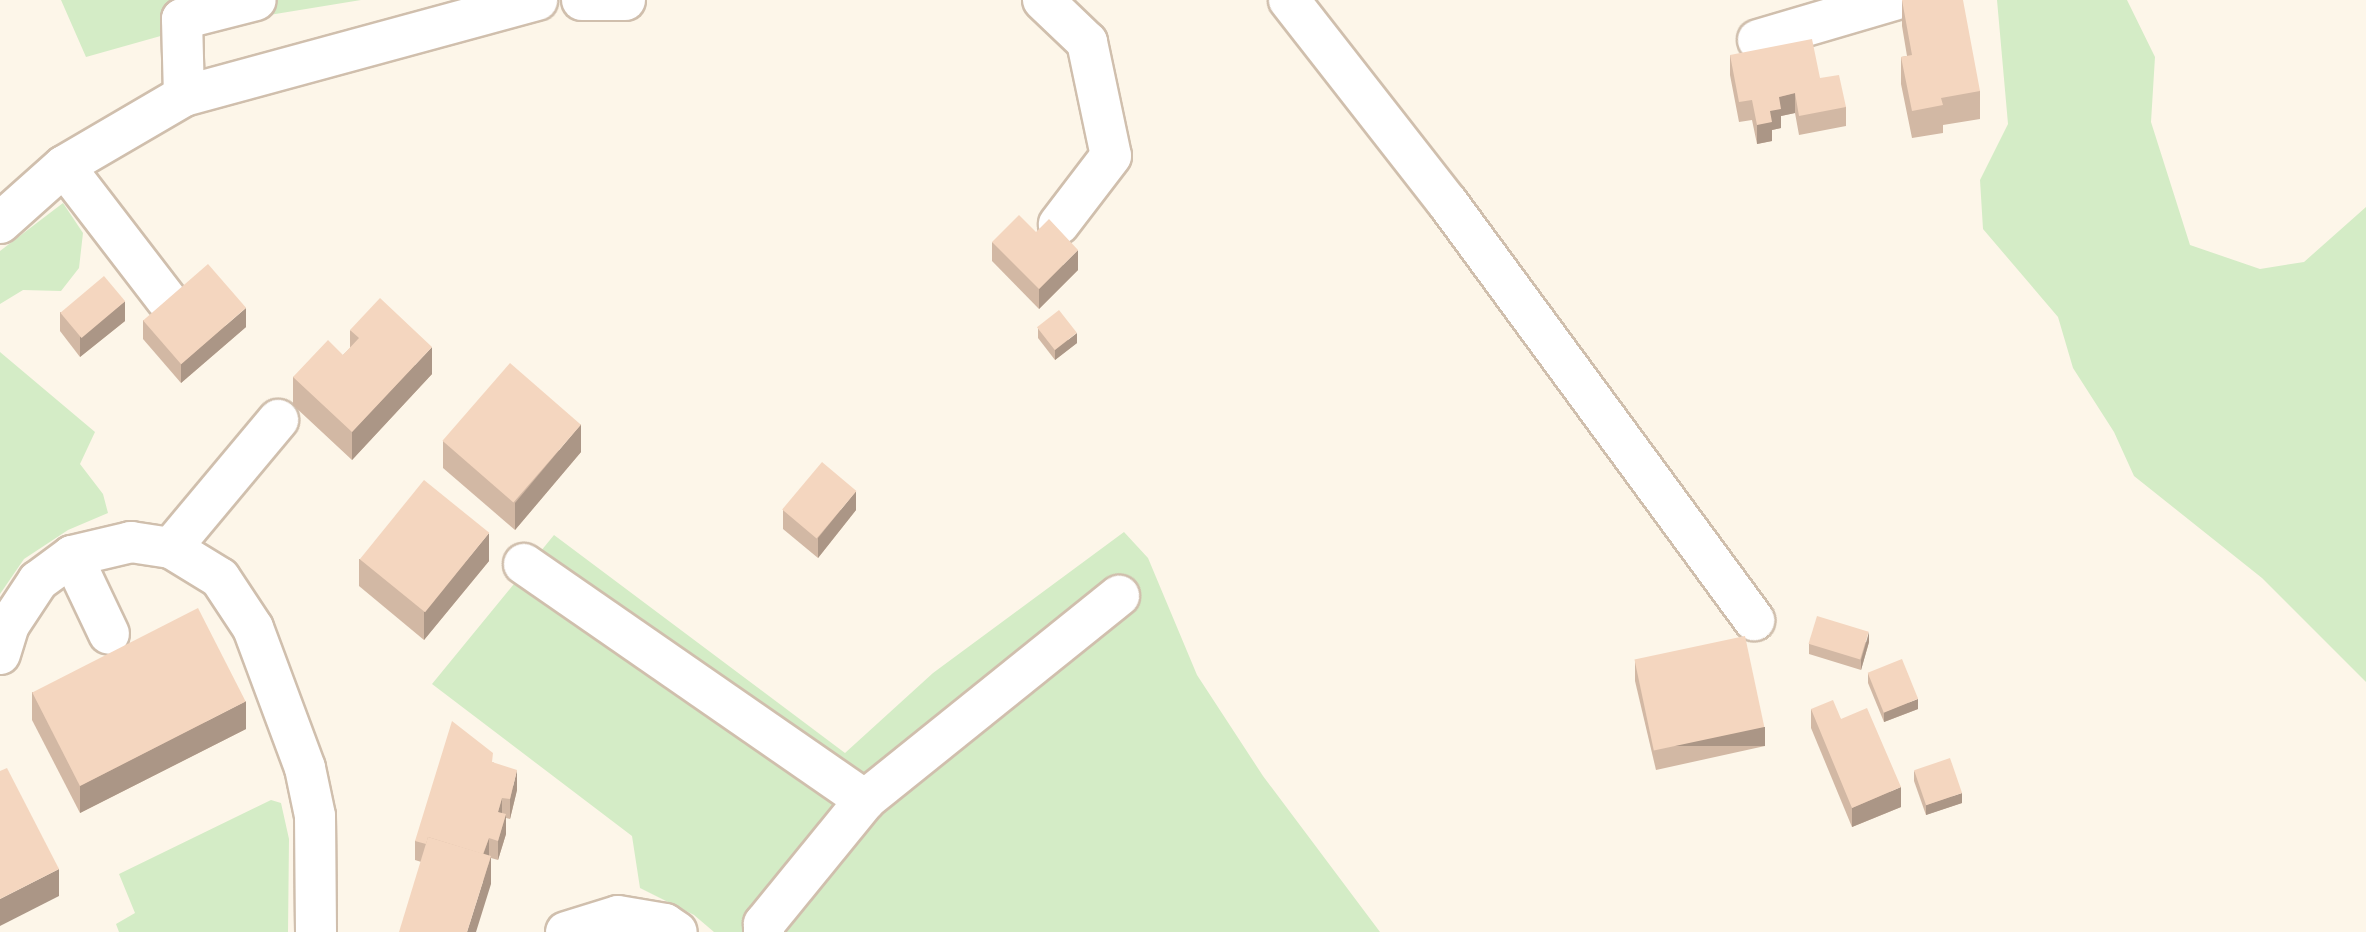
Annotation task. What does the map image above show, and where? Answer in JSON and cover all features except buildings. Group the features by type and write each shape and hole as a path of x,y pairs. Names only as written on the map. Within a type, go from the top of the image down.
{"street":[{"path":"184,96 182,19 256,0"},
{"path":"0,223 64,166 184,96 537,0"},
{"path":"582,0 625,0"},
{"path":"1043,0 1087,42 1111,156 1059,224"},
{"path":"1289,0 1466,227 1754,620"},
{"path":"1758,40 1894,0"},
{"path":"64,166 166,299"},
{"path":"171,548 278,420"},
{"path":"0,654 9,625 38,581 72,556 131,542 171,548 220,578 253,628 289,714 315,816 316,932"},
{"path":"72,556 109,634"},
{"path":"524,564 865,800"},
{"path":"764,932 764,924 865,800 1119,596"},
{"path":"566,932 618,916 665,924 677,932"}],"green space":[{"path":"61,0 361,0 189,28 86,57"},
{"path":"1997,0 2127,0 2155,57 2151,122 2190,245 2260,269 2304,262 2366,207 2366,682 2262,578 2134,476 2114,432 2073,368 2058,317 1983,229 1980,180 2008,124"},
{"path":"63,203 83,233 79,268 61,291 23,290 0,304 0,251"},
{"path":"0,352 95,432 80,464 103,494 108,513 68,530 24,559 0,594"},
{"path":"1124,532 1148,558 1197,675 1263,776 1380,932 714,932 694,915 640,888 632,836 432,684 554,535 845,753 933,673"},
{"path":"271,800 281,803 289,839 288,932 119,932 116,924 135,913 119,874"}]}
